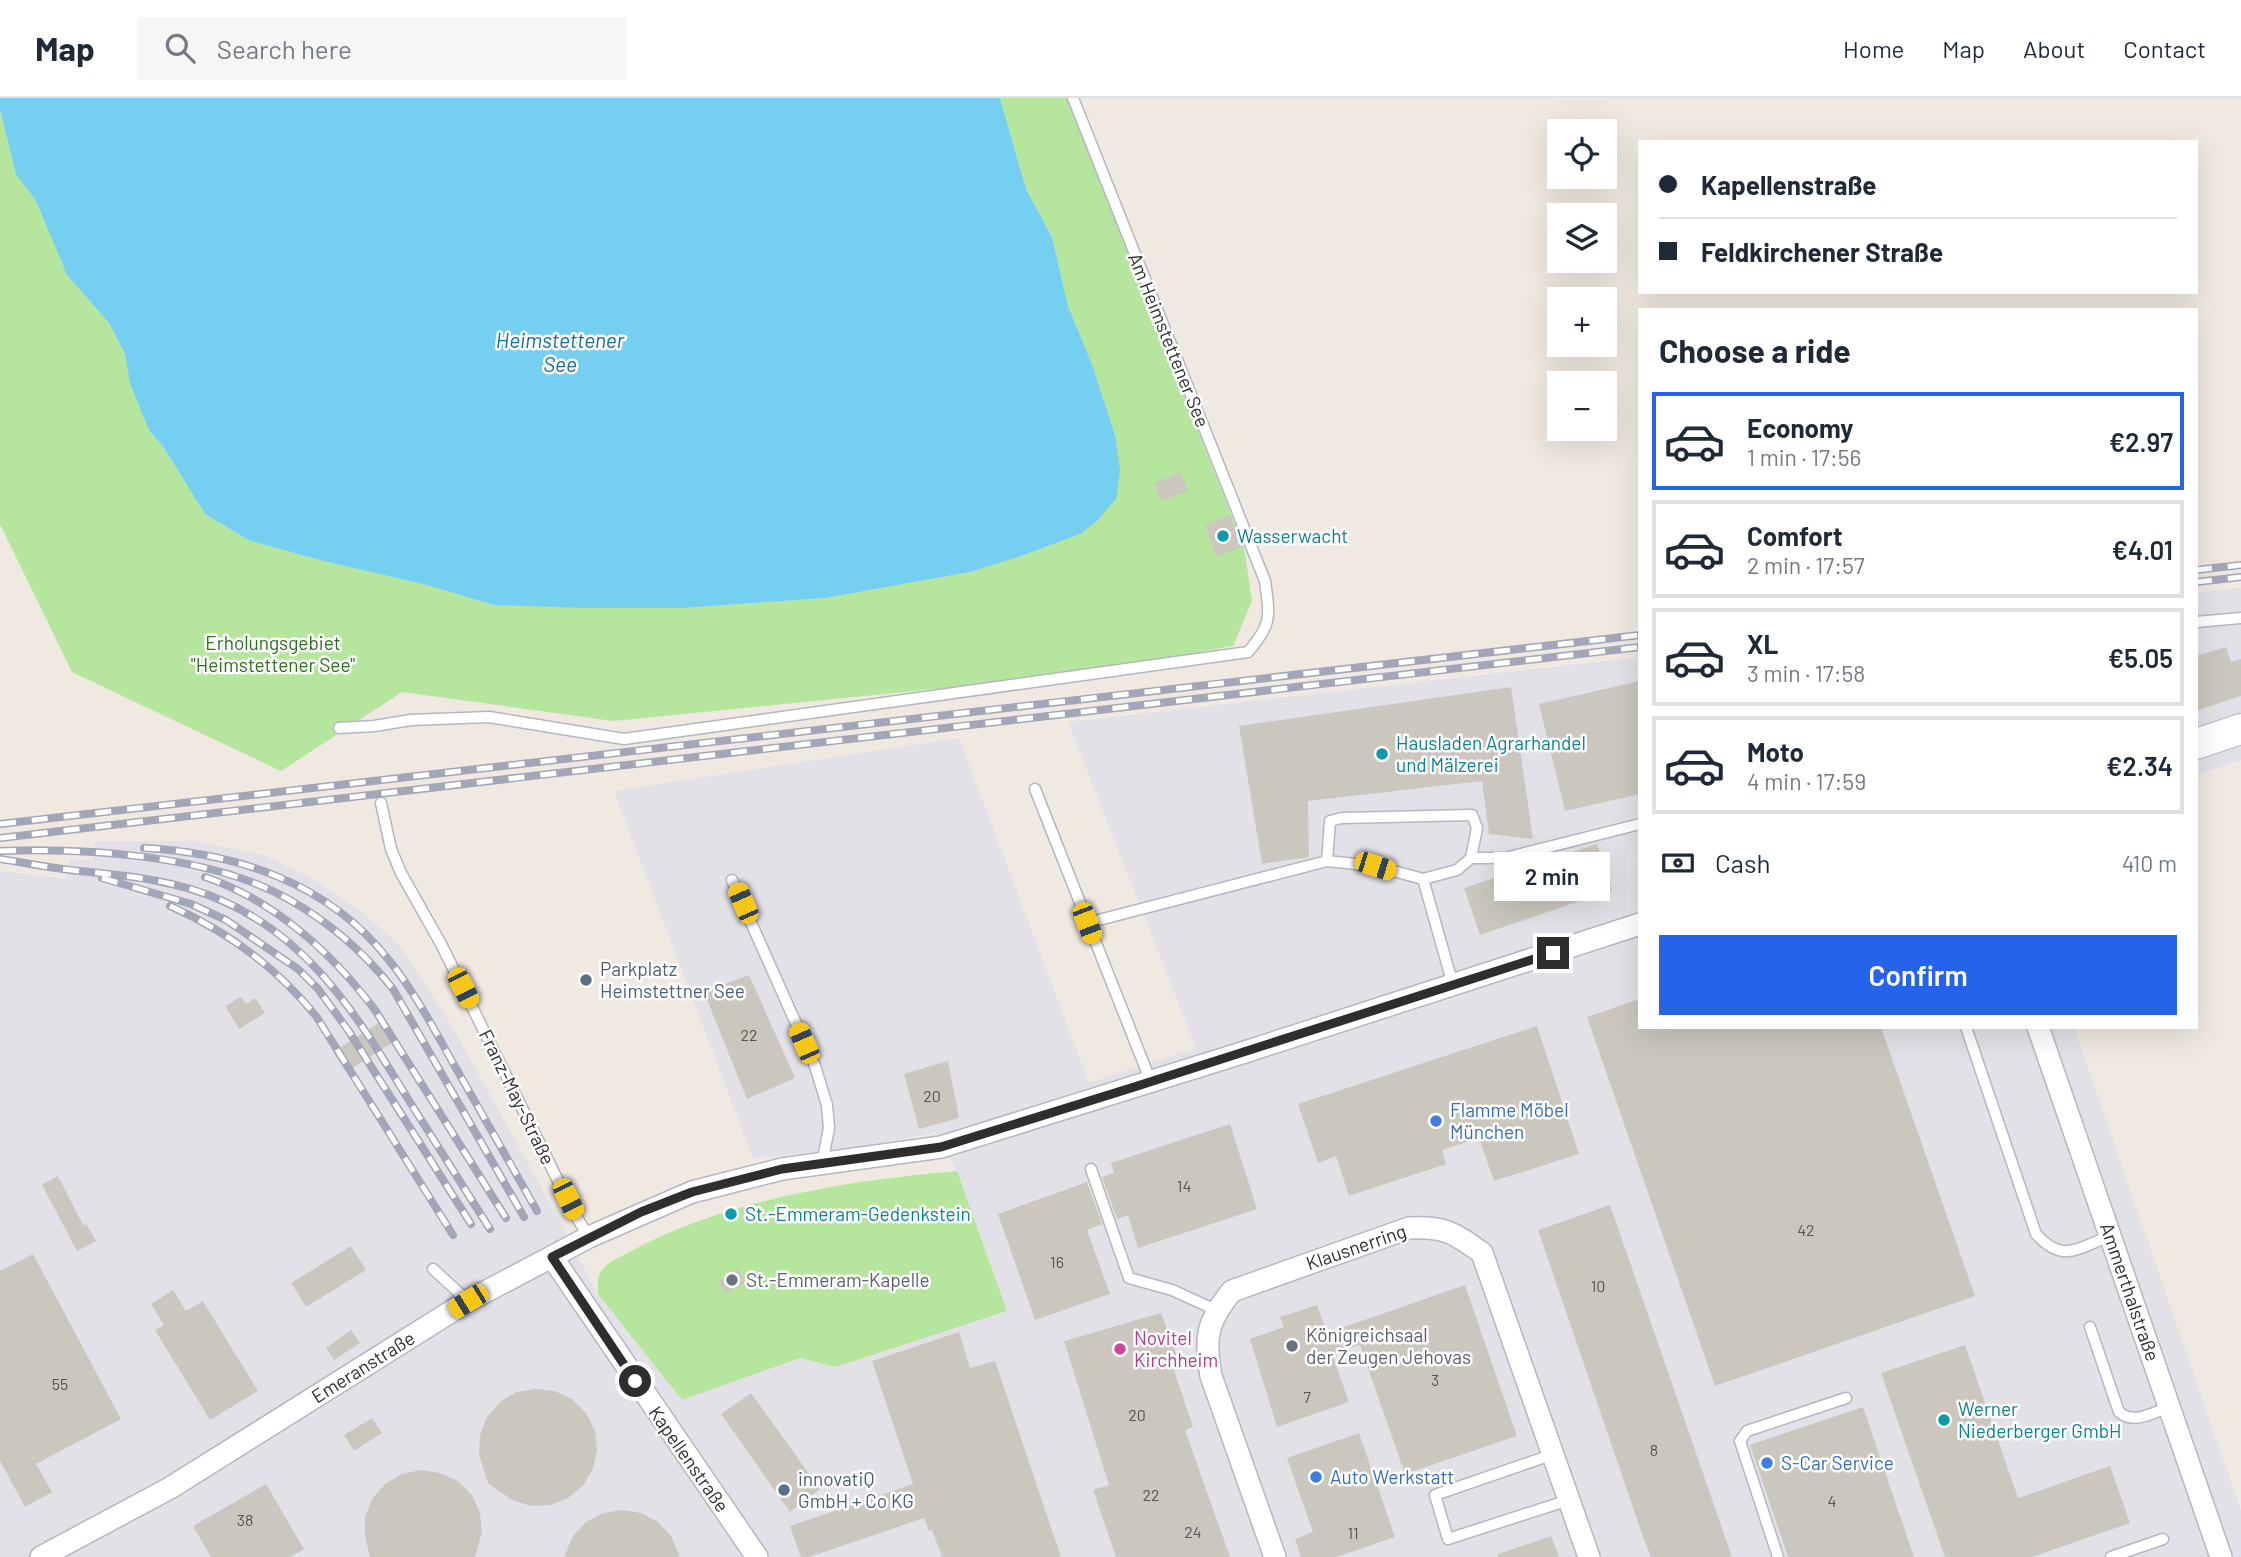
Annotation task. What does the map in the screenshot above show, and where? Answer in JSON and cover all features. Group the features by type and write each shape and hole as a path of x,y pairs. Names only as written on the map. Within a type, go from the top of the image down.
{"street":[{"path":"2198,743 2241,729"},
{"name":"Emeranstraße","path":"41,1557 170,1488 468,1301 641,1212 692,1192 782,1169 941,1147 1638,926"},
{"name":"Ammerthalstraße","path":"2039,1029 2221,1557"},
{"name":"Klausnerring","path":"1216,1310 1232,1291 1409,1228 1431,1227 1455,1233 1482,1253 1589,1557"},
{"name":"Kapellenstraße","path":"552,1257 757,1557"},
{"path":"1216,1310 1209,1328 1206,1350 1211,1376 1275,1557"}],"lane":[{"name":"Am Heimstettener See","path":"339,728 411,720 489,717 624,739 1248,652 1264,633 1267,622 1269,611 1265,581 1073,98"},
{"path":"2198,622 2241,618"},
{"path":"1035,789 1151,1082"},
{"name":"Franz-May-Straße","path":"381,803 391,849 401,873 441,944 589,1237"},
{"path":"1087,923 1327,861 1375,866 1423,879 1457,870 1471,858 1476,828 1472,815 1342,818 1330,821 1327,861"},
{"path":"1471,858 1505,858 1638,825"},
{"path":"1423,879 1453,985"},
{"path":"733,880 815,1066 827,1105 829,1128 822,1164"},
{"path":"1967,1029 2036,1234 2055,1251 2065,1252 2110,1236"},
{"path":"1091,1169 1129,1278 1172,1290 1216,1310"},
{"path":"433,1269 468,1301"},
{"path":"2090,1327 2119,1412 2126,1418 2134,1419 2169,1407"},
{"path":"1778,1557 1740,1441 1747,1431 1846,1398"},
{"path":"1553,1454 1435,1495 1448,1539 1569,1500"},
{"path":"2112,1557 2164,1539"}],"shaded area":[{"path":"2241,588 2241,760 2198,774 2198,593"},
{"path":"1638,657 1638,1029 2075,1029 2241,1511 2241,1557 0,1557 0,871 66,879 70,859 93,860 95,841 194,841 263,855 317,881 358,909 400,945 453,1028 598,1294 682,1400 800,1358 836,1367 1007,1311 957,1171 936,1132 857,1148 753,1158 614,791 959,738 1089,1083 1196,1048 1068,722"}],"green space":[{"name":"Erholungsgebiet \"Heimstettener See\"","path":"1000,98 1067,98 1244,547 1252,601 1233,646 1066,676 613,721 402,692 281,771 72,672 0,524 0,110 16,173 36,201 67,275 109,323 125,354 130,384 149,430 164,448 205,514 248,540 423,584 494,605 683,608 826,598 970,572 1080,534 1115,435 1093,367 1068,306 1052,237 1026,189"},
{"path":"957,1171 1007,1311 836,1367 800,1358 682,1400 598,1294 600,1273 611,1262 710,1217 834,1186"}],"water":[{"name":"Heimstettener See","path":"0,98 1000,98 1026,189 1052,237 1068,306 1093,367 1115,435 1120,471 1116,499 1097,521 1080,534 970,572 826,598 683,608 494,605 423,584 248,540 205,514 164,448 149,430 130,384 125,354 109,323 67,275 36,201 16,174 0,110"}],"building":[{"path":"1181,472 1188,491 1161,501 1154,483"},
{"name":"Wasserwacht","path":"1230,515 1242,547 1216,556 1205,525"},
{"path":"2226,647 2231,662 2241,659 2241,696 2198,710 2198,655"},
{"path":"1638,681 1638,794 1565,811 1539,704"},
{"name":"Hausladen Agrarhandel und Mälzerei","path":"1511,687 1533,839 1489,834 1482,781 1308,801 1309,857 1262,864 1239,726"},
{"path":"1597,844 1612,890 1480,935 1464,888"},
{"path":"749,975 795,1078 747,1099 704,992"},
{"path":"241,997 246,1004 255,998 265,1013 239,1029 225,1006"},
{"path":"1638,1000 1638,1029 1882,1029 1975,1296 1715,1386 1587,1017"},
{"path":"385,1019 398,1039 346,1072 333,1052"},
{"name":"Flamme Möbel München","path":"1537,1026 1579,1154 1494,1181 1479,1138 1442,1150 1446,1164 1349,1196 1336,1156 1318,1163 1298,1104"},
{"path":"948,1061 959,1118 919,1129 904,1074"},
{"path":"1230,1124 1257,1209 1138,1248 1128,1215 1117,1219 1102,1177 1114,1173 1111,1163"},
{"path":"58,1176 83,1225 86,1224 96,1241 77,1251 42,1185"},
{"path":"1087,1182 1102,1224 1087,1230 1110,1294 1035,1320 998,1214"},
{"path":"1610,1205 1732,1557 1651,1557 1641,1531 1538,1230"},
{"path":"351,1246 366,1270 306,1307 291,1283"},
{"path":"33,1254 121,1419 36,1464 52,1492 25,1507 0,1461 0,1271"},
{"name":"St.-Emmeram-Kapelle","path":"738,1269 745,1283 725,1293 718,1282"},
{"path":"1465,1285 1517,1436 1405,1474 1360,1345 1332,1354 1349,1402 1277,1427 1250,1339 1284,1327 1280,1317 1317,1305 1327,1333"},
{"path":"173,1290 186,1311 203,1301 258,1391 210,1420 155,1330 164,1325 151,1304"},
{"path":"1161,1313 1177,1356 1170,1358 1193,1427 1185,1430 1230,1557 1116,1557 1093,1490 1109,1485 1064,1341"},
{"path":"351,1330 360,1343 334,1360 326,1348"},
{"path":"959,1332 970,1368 995,1361 1061,1557 942,1557 932,1530 929,1531 924,1518 809,1557 801,1557 790,1526 913,1484 872,1361"},
{"name":"Werner Niederberger GmbH","path":"1965,1345 2018,1498 2110,1466 2130,1523 2032,1557 1945,1557 1881,1373"},
{"path":"536,1389 555,1391 572,1399 586,1413 595,1431 597,1450 593,1469 583,1486 568,1498 550,1505 531,1506 512,1500 488,1483 479,1455 480,1435 487,1417 500,1402 516,1392"},
{"path":"751,1393 820,1489 790,1512 721,1414"},
{"path":"1863,1407 1914,1557 1788,1557 1750,1445"},
{"path":"372,1418 382,1433 354,1451 344,1435"},
{"path":"1359,1433 1395,1537 1336,1557 1301,1557 1295,1539 1313,1532 1287,1458"},
{"path":"421,1470 440,1473 458,1481 472,1495 480,1513 482,1532 475,1557 370,1557 365,1536 365,1517 372,1499 385,1484 402,1474"},
{"path":"266,1484 304,1549 290,1557 211,1557 193,1526"},
{"path":"622,1510 641,1513 658,1522 671,1536 680,1557 564,1557 573,1536 586,1522 603,1513"},
{"path":"1551,1536 1559,1557 1498,1557 1498,1554"}],"railway":[{"path":"2198,570 2241,565"},
{"path":"2198,582 2241,577"},
{"path":"0,824 1638,635"},
{"path":"0,838 1638,647"},
{"path":"144,848 213,857 278,877 338,910 364,933 388,959 415,996 537,1211"},
{"path":"0,851 109,853 186,864 257,884 318,918 358,950 393,989 524,1217"},
{"path":"0,859 134,877 188,888 223,901 255,918 283,938 308,960 352,1012 490,1229"},
{"path":"205,877 255,899 278,914 340,968 375,1010 506,1218"},
{"path":"102,878 191,904 226,920 298,969 318,989 348,1030 471,1224"},
{"path":"170,906 211,927 250,952 285,982 316,1016 453,1235"}],"place":[{"name":"Wasserwacht","path":"1223,536"},
{"name":"Hausladen Agrarhandel und Mälzerei","path":"1382,754"},
{"name":"Parkplatz Heimstettner See","path":"586,980"},
{"name":"Flamme Möbel München","path":"1436,1121"},
{"name":"St.-Emmeram-Gedenkstein","path":"731,1214"},
{"name":"St.-Emmeram-Kapelle","path":"732,1280"},
{"name":"Königreichsaal der Zeugen Jehovas","path":"1292,1346"},
{"name":"Novitel Kirchheim","path":"1120,1349"},
{"name":"Werner Niederberger GmbH","path":"1944,1420"},
{"name":"S-Car Service","path":"1767,1463"},
{"name":"Auto Werkstatt","path":"1316,1477"},
{"name":"innovatiQ GmbH + Co KG","path":"784,1490"}],"route":[{"path":"635,1381 552,1257 641,1212 692,1192 782,1169 941,1147 1553,953"}]}
